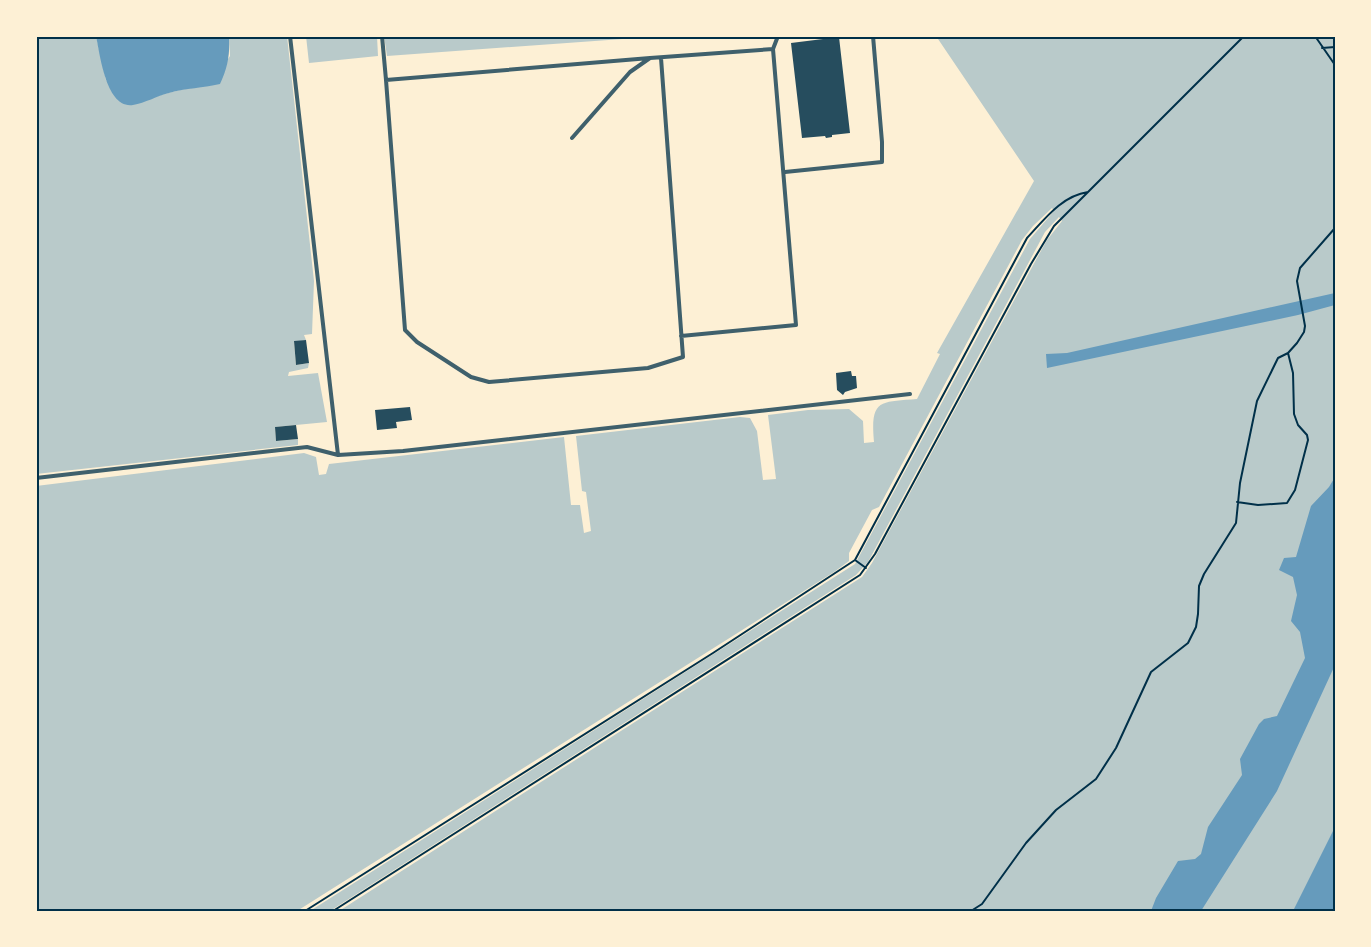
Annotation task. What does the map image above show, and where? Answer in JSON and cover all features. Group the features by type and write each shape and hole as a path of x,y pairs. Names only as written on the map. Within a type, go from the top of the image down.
{"lane":[{"path":"290,36 338,455"},
{"path":"382,36 405,330 417,342 471,377 489,382 648,368 683,357 661,58"},
{"path":"681,336 796,325 773,49 778,36"},
{"path":"784,172 882,162 873,36"},
{"path":"386,80 773,49"},
{"path":"572,138 630,72 650,58"},
{"path":"36,478 307,447 338,455 403,451 910,394"}],"path":[{"path":"333,911 854,580 866,568 1054,226 1244,36"},
{"path":"1315,36 1335,65"},
{"path":"1322,48 1335,47"},
{"path":"306,911 704,659 855,560 1028,238 1055,207 1078,194 1088,192"},
{"path":"971,911 982,904 1026,843 1056,810 1096,779 1116,748 1151,672 1188,643 1196,627 1199,586 1236,523 1237,502 1257,401 1278,358 1288,353 1304,332 1304,318 1297,281 1300,268 1335,228"},
{"path":"1237,502 1287,503 1295,490 1308,440 1294,414 1293,374 1288,353"},
{"path":"855,560 866,568"}],"shaded area":[{"path":"36,36 96,36 106,80 131,105 180,90 210,86 230,56 229,36 287,36 314,281 312,334 304,335 306,340 294,342 296,365 309,363 308,368 289,372 288,376 318,373 327,422 275,427 276,441 298,439 298,445 36,474"},
{"path":"306,36 377,36 378,56 309,63"},
{"path":"384,36 664,36 387,56"},
{"path":"936,36 1335,36 1335,911 339,911 862,577 872,563 1047,240 1062,221 1059,217 1045,232 868,562 856,575 330,911 310,911 855,564 1030,239 1054,211 1052,208 1022,240 879,507 872,510 849,553 849,561 834,572 297,911 36,911 36,486 304,453 316,457 319,475 326,474 329,464 564,437 571,505 580,505 584,533 591,531 586,492 582,491 576,436 740,417 750,418 757,431 763,480 776,479 768,415 808,410 849,409 863,421 864,443 874,442 873,428 876,410 886,403 917,399 940,354 937,353 1034,181"}],"water":[{"path":"96,36 141,36 142,38 229,36 228,60 220,84 175,91 133,105 124,104 110,90 102,67"},
{"path":"1335,293 1335,305 1298,315 1047,368 1046,354 1067,353"},
{"path":"1335,477 1335,665 1277,791 1201,911 1151,911 1178,861 1195,859 1201,854 1208,827 1242,775 1240,759 1259,724 1264,719 1277,716 1305,658 1300,632 1291,621 1297,595 1293,577 1279,570 1284,558 1296,557 1311,506"},
{"path":"1335,827 1335,911 1292,911 1294,909"}],"building":[{"path":"839,37 850,133 826,138 825,136 802,138 791,43"},
{"path":"306,340 309,363 296,365 294,341"},
{"path":"851,371 852,376 856,376 857,388 843,395 837,390 836,373"},
{"path":"410,407 412,420 396,422 397,428 377,430 375,410"},
{"path":"296,425 298,439 276,441 275,427"}]}
